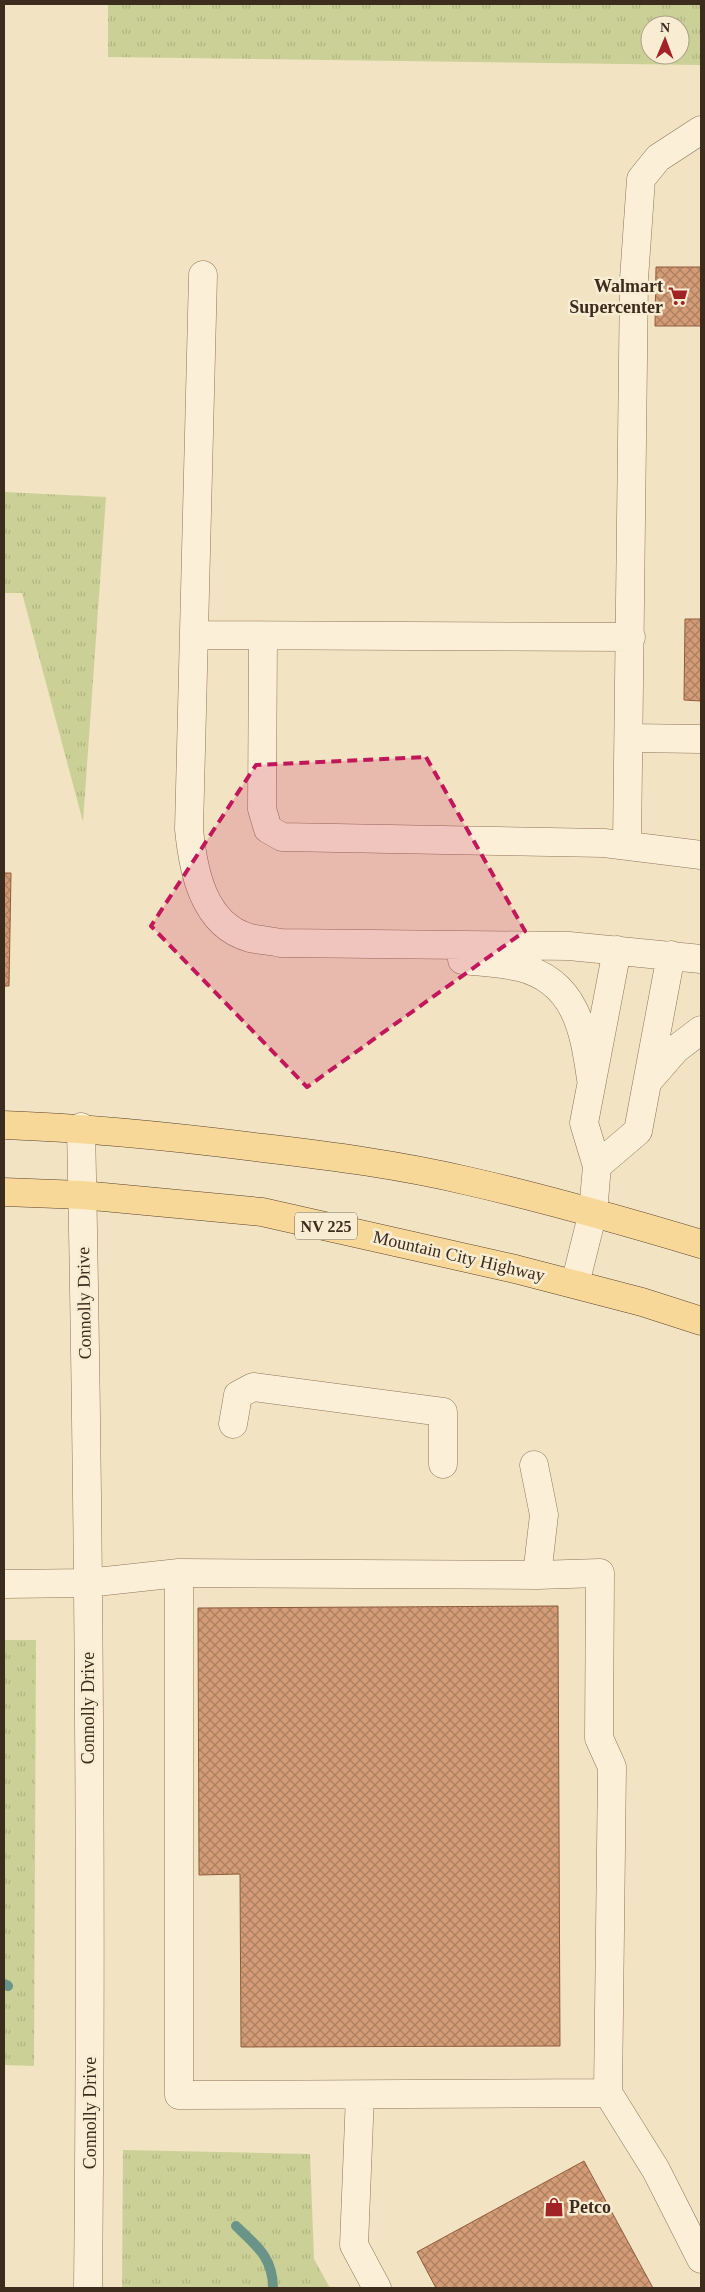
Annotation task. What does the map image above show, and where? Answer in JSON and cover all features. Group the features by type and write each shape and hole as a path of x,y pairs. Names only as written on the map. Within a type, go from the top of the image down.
{"main road":[{"path":"4,1125 81,1127 362,1160 467,1181 593,1212 701,1244"},
{"name":"Mountain City Highway","path":"4,1192 82,1195 262,1212 496,1264 575,1284 701,1321"}],"street":[{"path":"627,845 630,738 634,279 641,179 658,158 701,130"},
{"path":"203,275 190,829 192,860 200,886 210,908 226,925 248,937 281,943 520,967 543,976 563,992 579,1018 585,1040 591,1079"},
{"path":"194,635 630,637"},
{"path":"263,636 262,809 268,829 282,837 604,843 701,855"},
{"path":"630,738 701,739"},
{"path":"281,943 569,946 701,959"},
{"path":"575,1284 593,1212 598,1166 584,1123 616,950"},
{"path":"598,1166 638,1131 671,955"},
{"path":"649,1080 676,1049 701,1030"},
{"name":"Connolly Drive","path":"81,1127 88,1583 90,2086 88,2288"},
{"path":"233,1424 238,1395 253,1387 443,1412 443,1464"},
{"path":"534,1465 544,1515 537,1575"},
{"path":"179,1573 179,2095 608,2093"},
{"path":"4,1584 88,1583 179,1573 600,1574 599,1738 612,1767 608,2093 656,2170 700,2254"},
{"path":"360,2095 354,2244 377,2288"}],"highlighted area":[{"path":"426,757 525,931 307,1087 151,926 256,765"}],"green space":[{"path":"108,4 701,4 701,65 690,65 690,15 640,15 640,64 108,57"},
{"path":"4,492 106,497 83,822 22,593 4,593"},
{"path":"4,1640 36,1640 34,2066 4,2065"},
{"path":"123,2150 310,2154 314,2259 330,2288 122,2288"}],"building":[{"name":"Walmart Supercenter","path":"656,267 701,267 701,326 655,326"},
{"path":"685,619 701,619 701,701 684,700"},
{"path":"4,873 11,873 9,986 4,986"},
{"path":"558,1606 560,2046 241,2047 240,1874 199,1875 198,1608"},
{"name":"Petco","path":"584,2161 653,2288 436,2288 417,2252"}],"waterway":[{"path":"4,1984 8,1986"},
{"path":"236,2226 257,2246 267,2260 273,2288"}],"place":[{"name":"Walmart Supercenter","path":"678,296"},
{"name":"Petco","path":"554,2207"}]}
